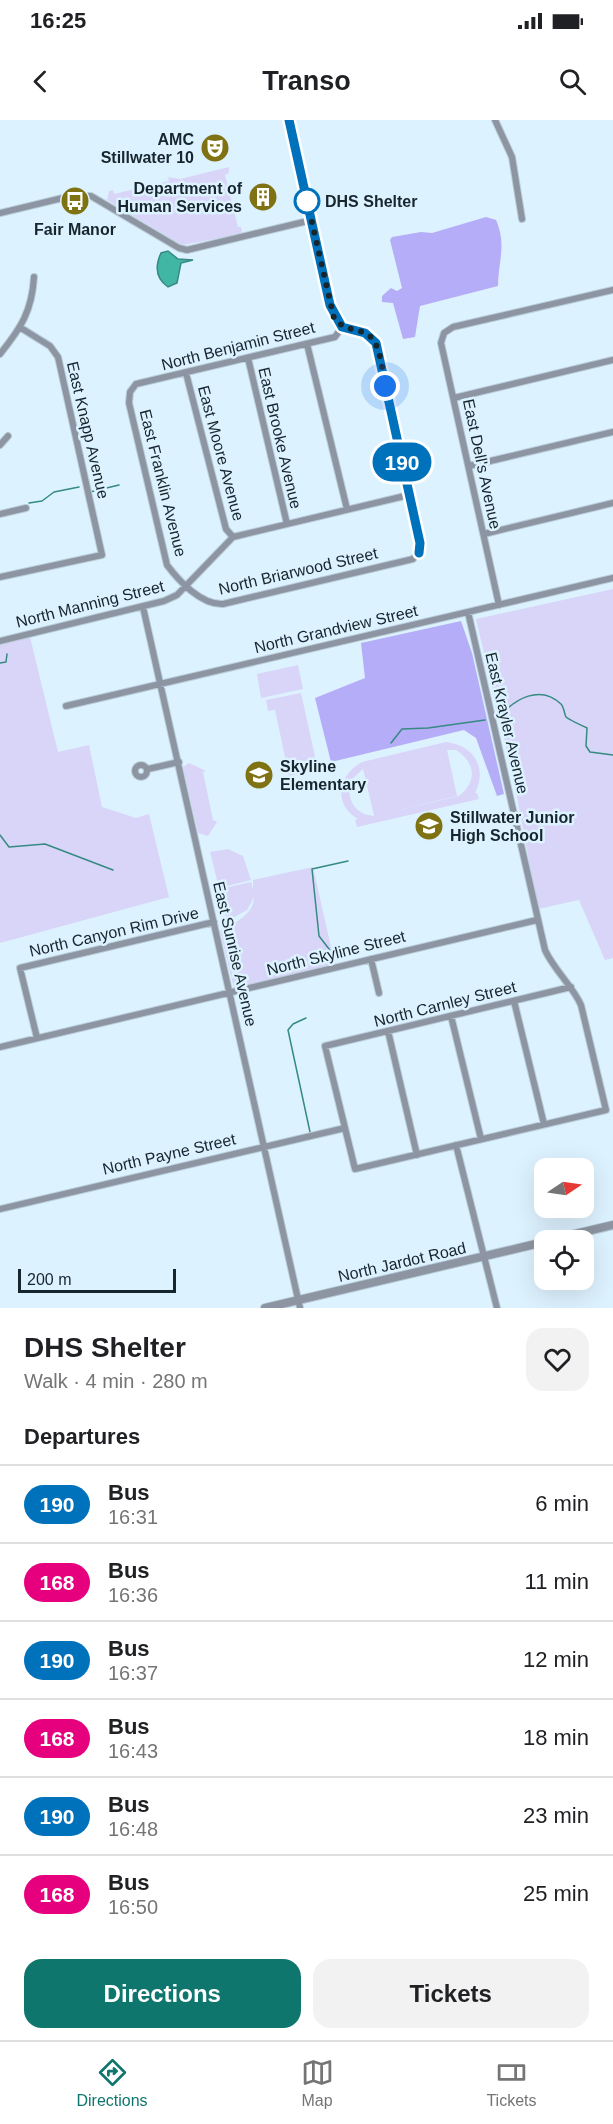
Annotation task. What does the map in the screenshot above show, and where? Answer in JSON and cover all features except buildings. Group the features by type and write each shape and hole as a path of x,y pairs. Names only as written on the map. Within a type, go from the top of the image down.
{"street":[{"path":"233,537 409,495 376,343 365,333 342,327 330,305 289,120"},
{"path":"495,120 514,165 522,219"},
{"path":"0,213 71,196 91,196 179,248 187,250 312,220"},
{"path":"0,354 21,328 33,297 34,277"},
{"name":"East Dell's Avenue","path":"499,605 441,343 447,330 613,290"},
{"name":"North Benjamin Street","path":"136,384 335,337 342,327"},
{"name":"East Knapp Avenue","path":"0,578 102,555 58,357 50,346 21,328"},
{"path":"307,344 347,509"},
{"name":"East Brooke Avenue","path":"248,358 287,524"},
{"path":"454,398 613,360"},
{"name":"East Moore Avenue","path":"186,373 226,529 233,537"},
{"name":"East Franklin Avenue","path":"136,384 130,392 129,403 167,565 186,584"},
{"path":"469,466 613,432"},
{"path":"0,445 8,436"},
{"name":"North Briarwood Street","path":"186,584 204,601 223,604 413,559 419,553 420,543 409,495"},
{"path":"484,534 613,503"},
{"path":"0,514 26,508"},
{"name":"North Manning Street","path":"0,641 143,607 177,595 233,537"},
{"name":"North Grandview Street","path":"66,706 613,578"},
{"name":"East Sunrise Avenue","path":"143,607 299,1304"},
{"name":"East Krayler Avenue","path":"468,612 537,920 550,963 571,987 581,1005 606,1110 544,1124"},
{"path":"148,769 179,762"},
{"name":"North Skyline Street","path":"0,1047 537,920"},
{"name":"North Canyon Rim Drive","path":"37,1038 20,968 214,922"},
{"path":"371,959 379,993"},
{"name":"North Carnley Street","path":"345,1128 325,1046 571,987"},
{"path":"345,1128 356,1169 544,1124 514,1001"},
{"path":"451,1016 481,1139"},
{"path":"388,1031 417,1155"},
{"name":"North Payne Street","path":"0,1209 345,1128"},
{"path":"456,1145 497,1308"},
{"path":"592,1230 613,1225"},
{"name":"North Jardot Road","path":"265,1308 299,1304 534,1244"}],"shaded area":[{"path":"229,167 229,173 225,175 238,227 241,227 242,232 238,235 182,245 107,200 109,191 113,190 114,194 169,181 168,177 180,179"},
{"path":"486,217 496,220 501,237 498,286 420,306 415,337 403,339 393,303 382,302 382,296 391,288 397,291 402,288 390,240 392,237 421,232 432,233"},
{"path":"168,251 178,259 193,260 181,263 177,283 168,287 158,276 157,267 161,253"},
{"path":"613,589 613,958 605,960 579,900 538,909 515,786 476,619"},
{"path":"461,621 472,653 504,794 497,796 476,738 464,730 331,762 315,698 365,678 361,643"},
{"path":"30,637 58,752 89,745 102,807 136,818 149,814 169,897 0,943 0,644"},
{"path":"298,665 303,689 261,698 257,674"},
{"path":"301,693 318,770 289,776 275,710 268,711 266,700"},
{"path":"446,742 456,744 470,753 479,766 479,783 475,793 479,799 357,827 355,820 358,819 344,805 342,789 348,774 362,762","holes":["447,750 456,750 462,755 472,772 469,784 459,796 377,815 457,796","363,769 374,815 374,816 361,812 351,800 350,781"]},
{"path":"189,763 206,771 203,772 213,820 217,822 208,836 198,833 183,767"},
{"path":"228,849 243,856 251,880 219,888 210,852"},
{"path":"313,867 335,965 234,988 220,931 247,914 254,897 247,910 227,921 220,889 251,882 253,890 253,880"}],"waterway":[{"path":"90,492 119,485"},
{"path":"29,503 42,501 54,492 79,487"},
{"path":"0,663 6,662 7,654"},
{"path":"500,716 520,699 545,695 561,704 566,717 587,728 586,746 590,752 613,755"},
{"path":"391,743 402,729 428,728 485,720"},
{"path":"0,835 9,847 45,844 113,870"},
{"path":"336,958 319,936 312,869 348,861"},
{"path":"306,1018 293,1024 288,1030 310,1132"}],"bus line":[{"name":"190","path":"289,120 334,318 342,327 365,333 376,343 420,543 419,553"}],"place":[{"name":"AMC Stillwater 10","path":"215,148"},
{"name":"Department of Human Services","path":"263,197"},
{"name":"Fair Manor","path":"75,201"},
{"name":"DHS Shelter","path":"307,201"},
{"name":"Skyline Elementary","path":"259,775"},
{"name":"Stillwater Junior High School","path":"429,826"}],"route":[{"path":"307,201 334,318 342,327 365,333 376,343 385,386"}]}
